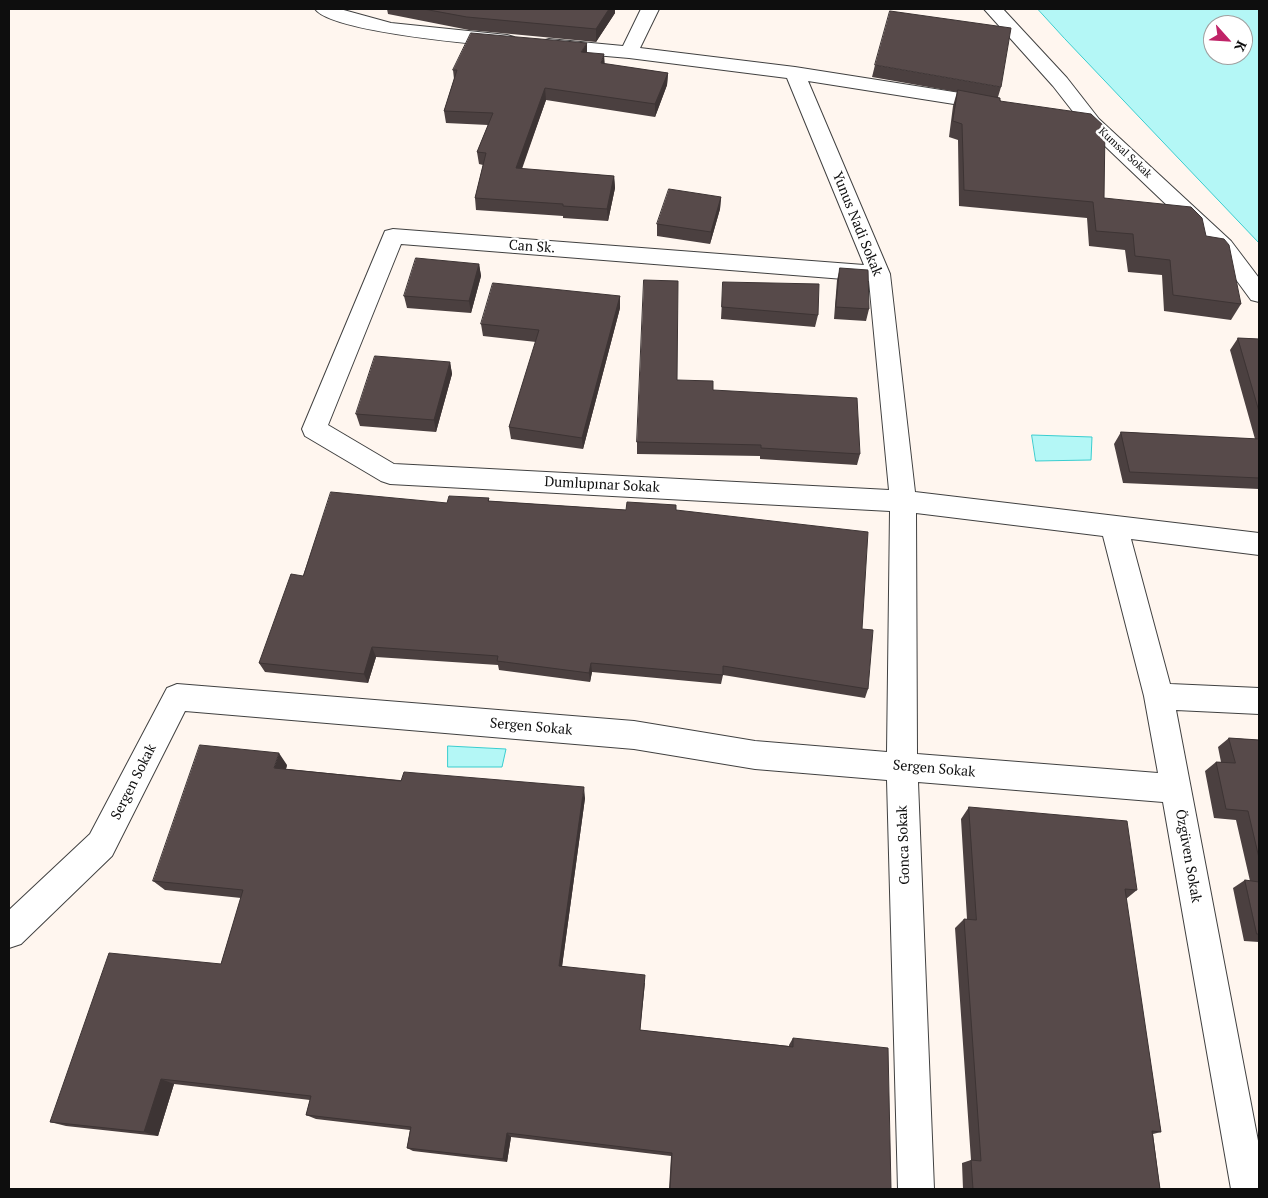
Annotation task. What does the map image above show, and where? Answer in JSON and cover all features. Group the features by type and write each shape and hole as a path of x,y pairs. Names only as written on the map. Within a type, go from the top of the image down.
{"street":[{"path":"324,9 347,18 427,34 629,52 796,73 966,98 1014,108"},
{"path":"629,52 650,9"},
{"name":"Kumsal Sokak","path":"993,9 1060,82 1092,123 1223,246 1259,294"},
{"name":"Yunus Nadi Sokak","path":"796,73 879,274 903,501"},
{"path":"1063,118 1092,123"},
{"name":"Can Sk.","path":"314,429 392,236 879,274"},
{"name":"Dumlupınar Sokak","path":"314,429 390,474 903,501 1259,544"},
{"name":"Gonca Sokak","path":"903,501 902,766 916,1189"},
{"name":"Özgüven Sokak","path":"1114,526 1159,696 1249,1189"},
{"path":"1159,696 1259,701"},
{"name":"Sergen Sokak","path":"9,932 101,845 177,697 634,736 755,755 1176,789"}],"water":[{"path":"1038,9 1259,9 1259,243 1065,39"},
{"path":"1032,435 1092,437 1091,460 1036,461"},
{"path":"448,746 506,749 502,767 448,767"}],"building":[{"path":"424,9 609,9 596,29 467,17"},
{"path":"890,11 1011,28 1001,87 875,65"},
{"path":"471,33 587,43 581,52 604,54 601,63 668,73 655,104 545,88 516,168 614,176 607,209 475,198 486,153 477,152 493,113 444,111 457,70 453,70"},
{"path":"958,90 1000,98 1000,101 1091,114 1105,127 1104,198 1191,207 1202,218 1206,236 1224,239 1229,245 1241,304 1173,295 1170,260 1135,256 1133,234 1096,231 1093,202 964,190 962,124 953,121"},
{"path":"669,189 721,197 711,232 657,224"},
{"path":"416,258 479,264 469,301 404,296"},
{"path":"840,268 868,270 869,309 836,307"},
{"path":"644,280 678,281 677,380 713,381 713,390 857,398 860,454 761,448 761,445 637,442"},
{"path":"723,282 819,284 818,315 722,307"},
{"path":"493,283 620,296 582,438 509,427 539,330 481,324"},
{"path":"1238,338 1259,339 1259,411"},
{"path":"375,356 450,362 434,420 356,414"},
{"path":"1121,432 1259,439 1259,478 1130,472"},
{"path":"331,492 447,503 449,496 489,498 488,501 626,510 627,502 676,505 676,510 868,532 862,629 873,630 868,689 723,666 723,675 591,663 589,673 497,661 498,656 372,647 364,674 259,663 291,574 303,576"},
{"path":"1229,738 1259,740 1259,858 1248,811 1226,809 1216,762 1235,763"},
{"path":"200,745 279,753 274,768 401,781 404,772 584,787 559,966 645,975 640,1030 793,1047 793,1038 888,1048 891,1189 670,1189 672,1153 507,1133 503,1159 407,1148 411,1127 306,1115 311,1096 161,1079 144,1132 50,1122 109,953 221,964 243,890 153,881"},
{"path":"969,807 1127,821 1137,890 1125,889 1161,1132 1152,1131 1160,1189 973,1189 971,1160 981,1161 964,919 976,920"},
{"path":"1245,880 1259,882 1259,934 1257,934"}]}
